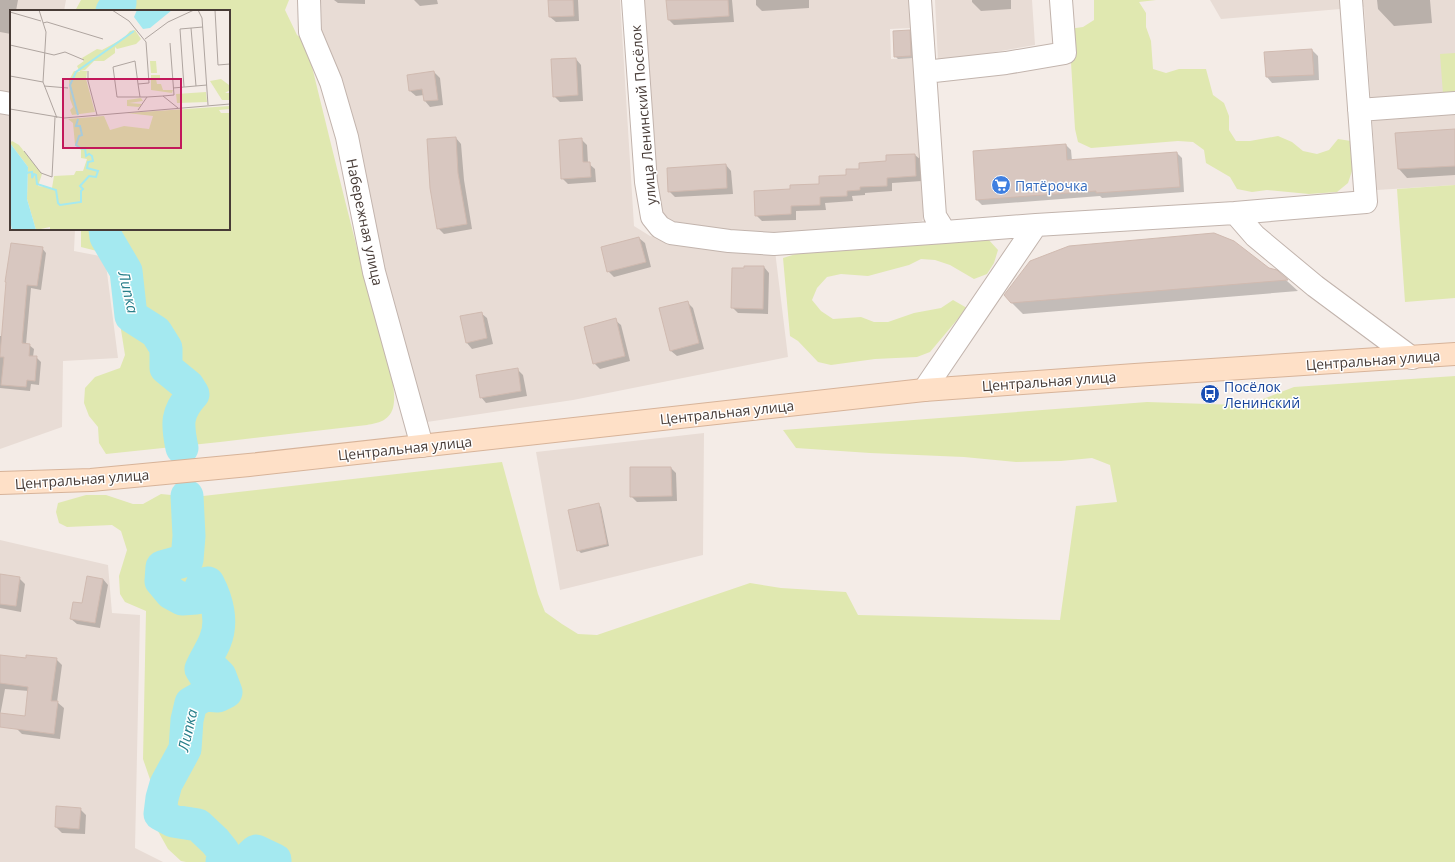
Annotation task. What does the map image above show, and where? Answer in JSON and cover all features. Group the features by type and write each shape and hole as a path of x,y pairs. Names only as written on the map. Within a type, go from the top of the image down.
{"main road":[{"name":"Центральная улица","path":"0,483 91,480 257,464 924,390 1455,354"}],"street":[{"name":"Набережная улица","path":"309,0 310,32 331,82 347,137 374,272 422,446"},
{"name":"улица Ленинский Посёлок","path":"633,0 646,182 652,217 660,227 671,233 729,241 774,244 1036,225 1235,213 1366,202 1359,110"},
{"path":"920,0 935,216 945,232"},
{"path":"925,72 1006,63 1065,53 1061,0"},
{"path":"1351,0 1359,110 1455,103"},
{"path":"0,102 10,104"},
{"path":"1235,213 1255,236 1315,286 1412,358"},
{"path":"924,390 1036,225"}],"shaded area":[{"path":"0,0 66,0 64,10 10,10 10,97 0,95"},
{"path":"318,0 620,0 634,226 650,236 697,245 775,251 788,357 573,400 427,422 380,271 318,26"},
{"path":"644,0 910,0 911,28 890,29 891,59 913,58 914,80 921,89 927,209 922,221 772,234 703,229 670,221 658,210"},
{"path":"935,0 1032,0 1035,45 938,62"},
{"path":"1210,0 1455,0 1455,185 1377,190 1364,7 1221,19"},
{"path":"0,112 10,114 10,230 75,230 74,251 105,257 118,358 63,361 62,427 0,449"},
{"path":"704,433 703,555 560,590 536,452"},
{"path":"0,540 108,565 112,613 140,615 135,848 163,862 0,862"}],"green space":[{"path":"81,0 289,0 285,10 297,35 306,42 367,287 390,366 394,397 393,408 386,419 367,425 106,454 99,443 98,427 89,416 84,403 85,388 95,377 120,368 125,355 109,254 81,247 81,230 230,230 230,10 76,10"},
{"path":"1094,0 1156,0 1139,2 1146,13 1146,27 1151,41 1153,69 1166,73 1179,69 1206,69 1213,95 1224,103 1229,116 1229,130 1236,141 1250,141 1278,136 1292,142 1303,151 1317,154 1329,150 1338,139 1351,141 1358,153 1348,183 1337,192 1309,194 1267,190 1252,192 1237,189 1230,177 1206,163 1204,150 1193,142 1178,141 1091,148 1078,142 1075,129 1069,29 1083,27 1094,20"},
{"path":"1455,53 1455,93 1443,94 1440,54"},
{"path":"1455,185 1455,298 1405,302 1397,189"},
{"path":"988,239 998,250 994,263 987,274 974,279 950,265 935,260 921,259 909,265 868,276 841,274 827,277 817,288 812,300 821,311 833,319 861,317 874,322 888,322 914,313 941,308 953,300 967,308 930,352 917,357 875,359 831,365 818,362 798,341 790,336 783,258 799,253"},
{"path":"1455,376 1455,862 181,861 168,849 149,815 152,785 143,759 146,611 125,602 120,594 119,576 127,550 121,531 112,525 67,527 59,523 56,512 58,503 86,495 106,495 133,504 143,504 161,494 171,495 194,512 203,511 203,496 502,462 538,594 545,612 578,634 597,635 750,583 781,588 846,592 858,615 1060,620 1076,506 1117,502 1110,465 1092,458 1061,461 1016,462 964,457 796,448 783,430 1147,402 1239,405 1258,401 1294,387"}],"building":[{"path":"548,0 573,0 574,16 549,17"},
{"path":"666,0 728,0 729,16 668,20"},
{"path":"910,30 911,56 894,57 893,31"},
{"path":"1312,49 1314,75 1266,77 1264,52"},
{"path":"576,58 578,95 553,97 551,59"},
{"path":"434,71 438,100 424,101 422,89 409,91 407,75"},
{"path":"1455,129 1455,166 1398,169 1395,133"},
{"path":"456,137 458,173 467,224 437,229 430,188 427,139"},
{"path":"582,138 583,162 590,162 591,177 561,179 559,140"},
{"path":"1066,144 1067,160 1177,152 1180,187 1096,193 1096,191 976,200 973,151"},
{"path":"915,154 916,176 887,178 887,186 860,187 860,190 847,191 847,196 820,197 820,205 791,206 791,214 755,216 754,191 790,189 790,185 819,184 819,176 846,175 846,169 859,169 859,163 886,161 886,155"},
{"path":"726,164 727,188 668,192 667,168"},
{"path":"1214,233 1234,241 1269,268 1277,270 1288,280 1011,303 1004,295 1030,261 1069,246"},
{"path":"639,237 646,262 607,272 601,247"},
{"path":"11,243 43,247 37,286 27,285 22,343 30,344 29,356 37,356 35,381 27,380 26,387 1,385 4,357 0,357 0,355 5,282"},
{"path":"744,266 764,266 763,309 731,308 732,268 744,268"},
{"path":"688,301 699,343 670,351 659,308"},
{"path":"482,312 487,338 466,343 460,316"},
{"path":"616,318 625,356 593,364 584,327"},
{"path":"518,368 521,391 480,398 476,375"},
{"path":"630,467 671,467 672,496 630,497"},
{"path":"599,503 607,544 577,551 568,510"},
{"path":"0,574 20,577 16,606 0,604"},
{"path":"87,576 103,579 95,623 70,619 73,602 82,603"},
{"path":"0,655 26,658 26,655 57,658 51,701 58,701 54,734 0,727 0,713 25,716 28,687 0,683"},
{"path":"56,806 81,808 79,829 55,827"}],"waterway":[{"name":"Липка","path":"113,10 120,3 120,0"},
{"name":"Липка","path":"105,230 106,237 126,271 131,316 156,332 166,348 166,368 188,386 193,394 183,407 179,419 179,432 182,448"},
{"name":"Липка","path":"187,496 189,536 187,560 162,567 161,581 171,593 182,599 196,598 202,585 208,583 218,611 219,626 215,641 201,669 206,677 214,670 220,676 226,692 218,696 205,695 191,703 187,720 185,749 166,784 160,814 173,821 198,825 223,851 222,862"},
{"name":"Липка","path":"244,862 256,851 275,860 275,862"}],"place":[{"name":"Пятёрочка","path":"1001,185"},
{"name":"Посёлок Ленинский","path":"1210,394"}]}
